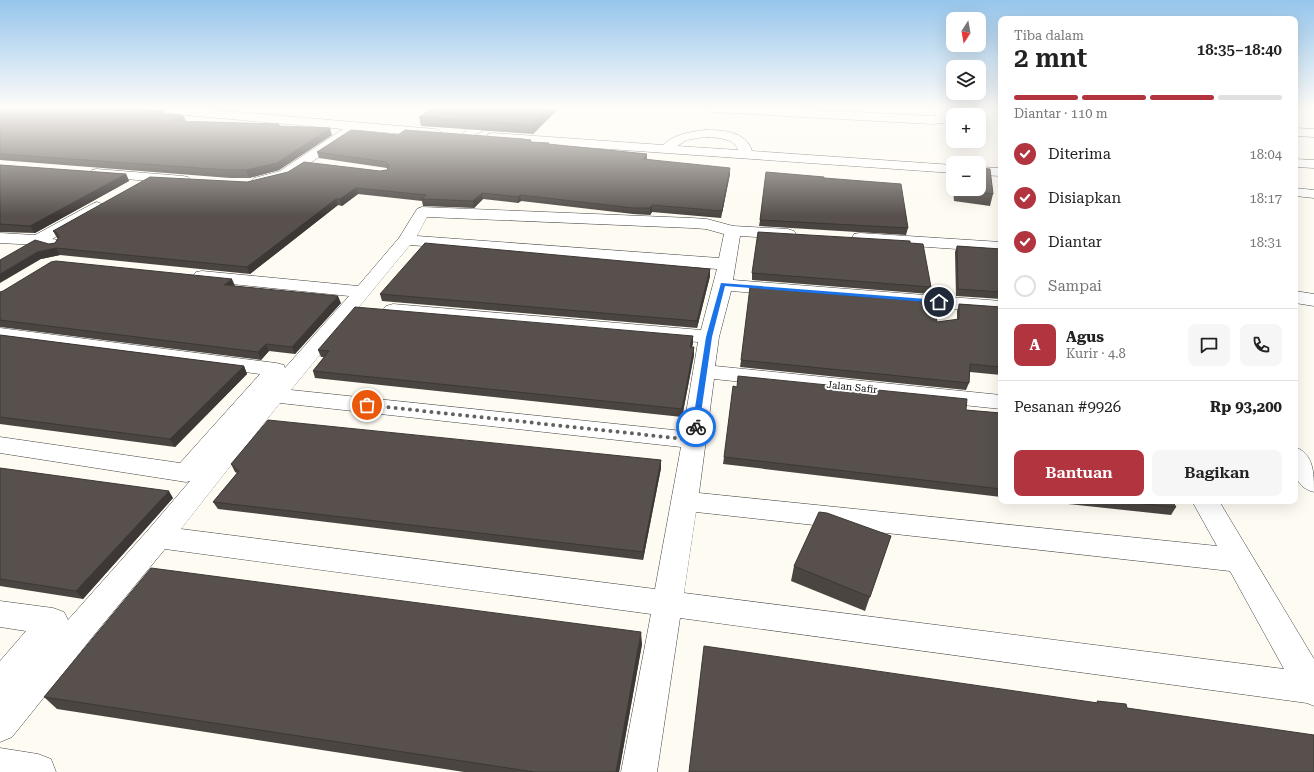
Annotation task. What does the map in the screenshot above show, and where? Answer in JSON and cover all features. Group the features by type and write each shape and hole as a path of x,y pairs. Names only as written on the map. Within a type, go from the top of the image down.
{"street":[{"path":"243,183 249,183 285,174 329,144"},
{"path":"595,144 946,165"},
{"path":"665,149 671,144"},
{"path":"742,144 746,152"},
{"path":"303,162 327,165"},
{"path":"1298,163 1314,164"},
{"path":"986,171 998,172"},
{"path":"87,173 198,181"},
{"path":"130,188 150,177"},
{"path":"1298,192 1314,194"},
{"path":"38,240 110,199"},
{"path":"0,725 83,625 159,537 274,395 406,240 422,212 692,223 707,224 732,231 804,235"},
{"path":"639,772 685,502 709,337 723,285 732,231"},
{"path":"843,237 998,247"},
{"path":"0,238 38,240 66,248"},
{"path":"406,240 727,264"},
{"path":"184,274 357,299 709,337"},
{"path":"723,285 998,307"},
{"path":"1298,297 1314,300"},
{"path":"0,334 276,370 186,473 0,445"},
{"name":"Jalan Safir","path":"704,371 998,402"},
{"path":"274,395 694,440"},
{"path":"1298,460 1314,483"},
{"path":"685,502 1239,560"},
{"path":"1207,504 1313,689"},
{"path":"159,537 1313,689"},
{"path":"0,614 53,622 0,685"},
{"path":"0,766 38,772"}],"building":[{"path":"0,144 306,144 277,163 246,170 227,170 0,154"},
{"path":"329,144 548,144 647,154 643,159 730,168 722,211 652,205 650,208 633,208 520,195 518,197 482,193 473,201 421,199 426,195 356,188 340,199 336,199 247,267 56,248 37,252 0,274 0,260 35,240 49,244 55,243 59,237 57,233 53,231 150,177 247,182 288,172 304,162 380,171 387,170 389,165 386,162 317,152"},
{"path":"0,165 126,174 30,226 0,224"},
{"path":"986,169 990,169 993,194 986,193"},
{"path":"766,172 901,184 908,228 760,220"},
{"path":"758,232 910,241 910,243 923,244 931,287 752,273"},
{"path":"425,243 710,269 697,321 380,294"},
{"path":"957,246 998,249 998,292 958,289"},
{"path":"56,261 232,279 224,285 338,296 292,347 266,344 258,352 0,320 0,292 51,262"},
{"path":"750,287 933,302 937,322 959,319 959,304 998,307 998,367 970,364 969,383 741,360"},
{"path":"355,307 693,336 690,347 694,347 682,409 313,371 329,351 318,350"},
{"path":"0,335 244,366 170,439 0,417"},
{"path":"738,376 967,399 966,410 998,413 998,489 724,457 733,386 737,387"},
{"path":"268,420 661,460 643,552 213,502 239,471 231,464"},
{"path":"0,468 169,491 76,591 0,579"},
{"path":"1146,504 1174,504 1176,507"},
{"path":"819,512 827,513 891,536 870,597 794,566"},
{"path":"151,568 641,632 616,772 534,772 44,697"},
{"path":"704,646 1098,703 1097,701 1126,704 1127,708 1314,735 1314,772 689,772"}],"way so far":[{"path":"367,405 694,440 696,427"}],"route":[{"path":"696,427 709,337 723,285 939,302"}]}
